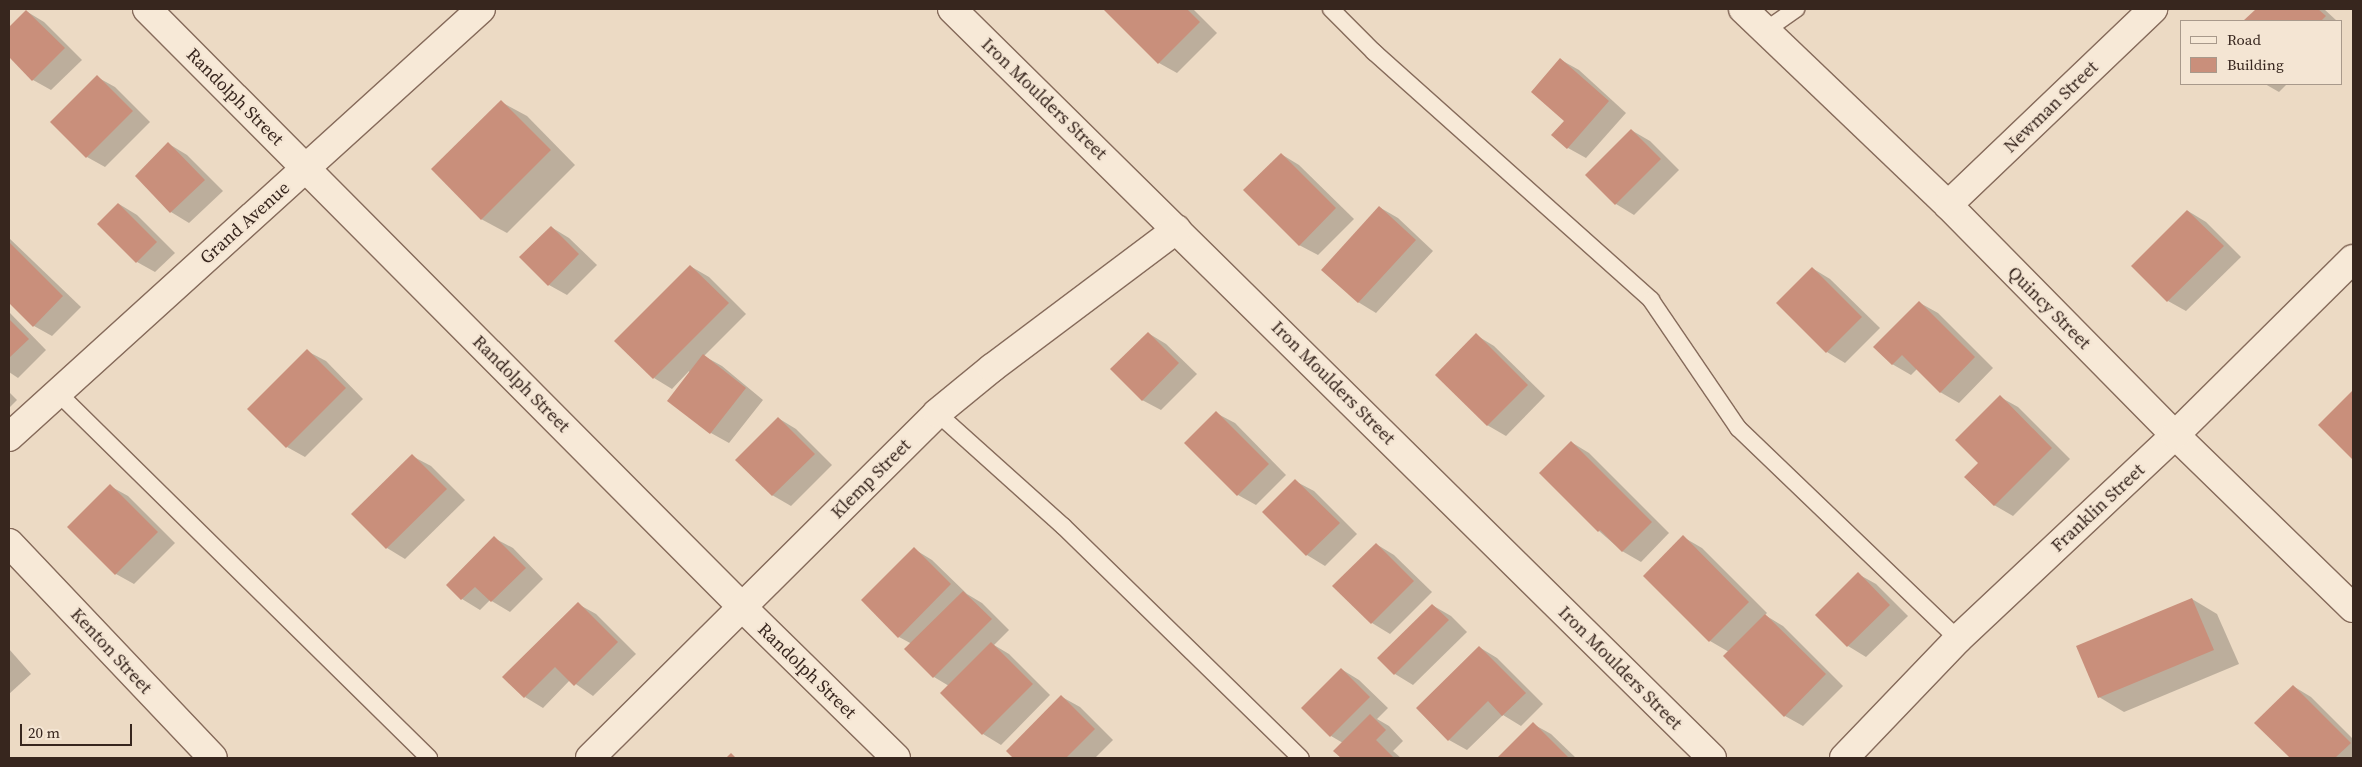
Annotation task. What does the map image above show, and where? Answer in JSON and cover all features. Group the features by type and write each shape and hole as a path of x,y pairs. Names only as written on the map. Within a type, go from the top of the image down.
{"street":[{"name":"Randolph Street","path":"147,9 743,608 896,758"},
{"name":"Grand Avenue","path":"9,437 481,9"},
{"name":"Iron Moulders Street","path":"952,9 1712,758"},
{"name":"Quincy Street","path":"1743,9 1948,205 2175,435 2353,608"},
{"name":"Newman Street","path":"1948,205 2153,9"},
{"name":"Klemp Street","path":"590,758 937,414 992,368 1178,230"},
{"name":"Franklin Street","path":"1844,758 1958,639 2175,435 2353,259"},
{"name":"Kenton Street","path":"9,543 212,758"}],"lane":[{"path":"1332,9 1374,52 1651,300 1738,428 1958,639"},
{"path":"1766,30 1796,9"},
{"path":"58,392 430,758"},
{"path":"937,414 1063,526 1301,758"}],"building":[{"path":"1103,9 1187,9 1200,22 1158,64"},
{"path":"2256,9 2318,9 2326,16 2322,20 2244,20"},
{"path":"26,10 65,48 32,81 9,57 9,27"},
{"path":"1560,58 1609,101 1567,149 1551,135 1564,121 1531,92"},
{"path":"97,75 133,111 86,158 50,122"},
{"path":"501,100 551,150 481,220 431,169"},
{"path":"1631,129 1661,159 1615,205 1585,175"},
{"path":"168,142 205,180 170,213 135,176"},
{"path":"1281,153 1336,208 1299,246 1243,190"},
{"path":"118,203 157,242 136,263 97,224"},
{"path":"1379,206 1416,240 1358,303 1321,270"},
{"path":"2187,210 2224,246 2167,302 2131,266"},
{"path":"551,226 579,254 548,286 519,257"},
{"path":"9,242 63,296 33,327 9,303"},
{"path":"690,265 729,303 653,379 614,341"},
{"path":"1812,267 1862,317 1826,353 1776,303"},
{"path":"1919,301 1975,357 1940,393 1902,355 1892,365 1873,347"},
{"path":"9,319 29,339 9,358"},
{"path":"1148,332 1179,363 1142,401 1110,369"},
{"path":"1476,333 1528,385 1487,426 1435,375"},
{"path":"307,349 346,388 286,448 247,409"},
{"path":"703,354 746,388 710,434 667,401"},
{"path":"2353,390 2353,460 2318,425"},
{"path":"2000,395 2052,448 1994,506 1964,477 1978,463 1955,440"},
{"path":"1216,411 1269,464 1237,496 1184,443"},
{"path":"778,417 815,454 772,496 735,460"},
{"path":"1571,441 1652,522 1622,552 1600,530 1598,532 1539,473"},
{"path":"412,454 447,489 386,549 351,514"},
{"path":"1295,479 1340,523 1306,556 1262,512"},
{"path":"110,484 158,532 115,575 67,527"},
{"path":"1683,535 1749,602 1709,642 1643,576"},
{"path":"494,536 526,568 491,602 475,587 461,600 446,585"},
{"path":"1376,543 1414,581 1371,624 1332,586"},
{"path":"914,547 951,584 898,638 861,600"},
{"path":"1858,572 1890,605 1847,647 1815,615"},
{"path":"963,591 992,619 933,678 904,649"},
{"path":"2192,598 2214,650 2098,698 2076,646"},
{"path":"578,602 618,642 574,686 555,667 524,698 502,677"},
{"path":"1432,604 1449,620 1394,675 1377,658"},
{"path":"1765,614 1826,674 1784,717 1723,656"},
{"path":"991,642 1033,684 982,735 940,693"},
{"path":"1479,646 1526,693 1502,716 1488,701 1448,741 1416,708"},
{"path":"1341,668 1370,697 1330,737 1301,708"},
{"path":"2293,685 2351,743 2335,758 2290,758 2254,723"},
{"path":"1061,695 1095,729 1066,758 1013,758 1006,751"},
{"path":"1370,714 1386,730 1376,740 1394,758 1341,758 1333,751"},
{"path":"1533,722 1569,758 1497,758"},
{"path":"731,753 736,758 726,758"}]}
